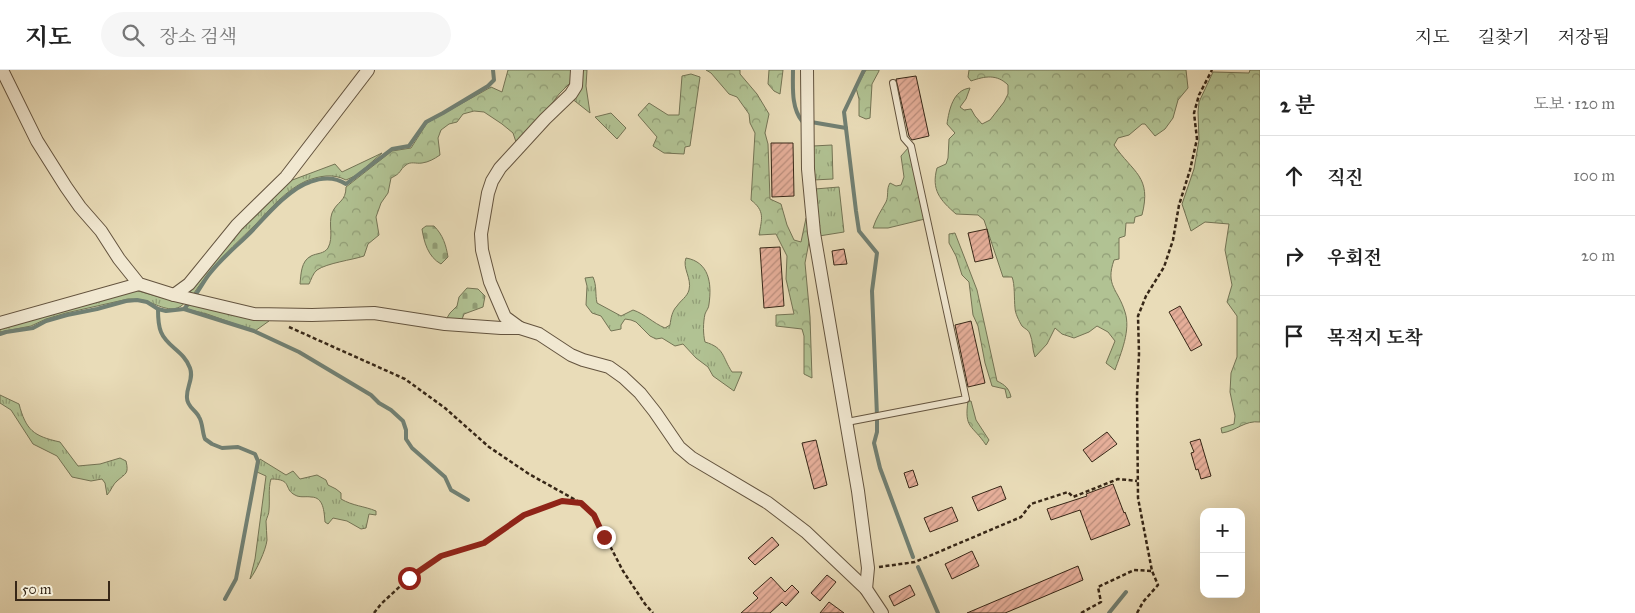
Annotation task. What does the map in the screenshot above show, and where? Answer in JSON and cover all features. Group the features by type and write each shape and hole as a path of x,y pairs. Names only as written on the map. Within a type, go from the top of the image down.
{"street":[{"path":"2,70 37,141 66,187 101,231 118,259 139,284"},
{"path":"174,294 189,284 237,225 286,177 368,70"},
{"path":"520,328 505,317 490,282 482,250 481,234 488,193 492,181 500,168 571,94 576,86 578,70"},
{"path":"807,70 808,169 814,234 858,491 868,568 866,589"},
{"path":"0,323 139,284 254,314 374,313 445,324 520,328 539,334 583,360 609,367 623,377 640,393 679,447 692,458 768,503 806,532 866,589 882,613"}],"lane":[{"path":"847,422 966,399 911,146 904,138 894,83"}],"path":[{"path":"1137,613 1143,602 1158,584 1152,570 1138,498 1138,316 1146,296 1164,267 1174,240 1179,205 1190,170 1196,139 1194,113 1196,104 1198,96 1212,70"},
{"path":"266,314 290,328 405,379 445,408 489,446 529,474 581,503 594,515 623,571 653,613"},
{"path":"868,568 915,562 1021,517 1030,504 1068,492 1073,497 1118,479 1137,481"},
{"path":"374,613 409,578 441,556 484,543 524,515 554,503 562,501 581,503"},
{"path":"1082,613 1101,602 1098,587 1134,570 1152,570"}],"green space":[{"path":"508,70 573,70 571,82 545,113 516,142 513,133 484,112 474,111 463,114 457,122 449,124 441,130 438,138 440,155 427,162 408,164 391,178 388,193 381,203 376,217 379,235 368,244 364,256 321,268 314,273 309,284 300,284 305,261 311,256 326,250 330,244 332,213 345,196 346,187 392,151 411,148 427,123 491,87 502,92"},
{"path":"581,70 587,70 586,86 590,113 571,98"},
{"path":"706,70 740,70 740,74 757,94 769,114 765,133 768,144 770,199 781,204 794,240 801,242 806,218 809,218 809,242 805,263 810,317 812,378 804,374 804,336 802,329 776,326 776,315 794,314 786,279 787,256 776,234 759,235 761,215 759,208 751,200 755,133 750,123 749,114 737,97 729,94 711,73"},
{"path":"769,70 783,70 780,94 774,91 768,84"},
{"path":"866,70 879,71 872,84 870,118 866,119 859,116 859,99 856,88"},
{"path":"969,70 1186,70 1188,88 1178,100 1173,118 1165,129 1155,136 1145,124 1142,124 1129,135 1118,138 1114,145 1139,176 1145,192 1142,215 1135,217 1134,223 1126,223 1125,236 1119,238 1119,259 1114,260 1112,269 1112,282 1127,319 1126,334 1115,370 1106,363 1115,341 1108,332 1097,326 1089,332 1074,338 1062,334 1055,328 1047,344 1035,357 1032,339 1018,319 1012,277 1003,277 984,220 978,215 956,214 938,194 935,176 937,168 946,164 949,139 955,133 947,124 951,107 956,97 960,92 970,88 966,99 960,107 964,110 971,109 982,124 990,120 1008,94 1008,85 1004,81 991,77 971,81 968,77"},
{"path":"1250,70 1260,70 1260,422 1245,424 1222,433 1221,428 1234,424 1235,416 1230,392 1231,373 1237,357 1237,316 1227,302 1232,285 1225,250 1229,224 1205,222 1191,231 1182,204 1194,169 1199,140 1199,102 1213,72 1249,73"},
{"path":"691,74 700,77 690,146 685,147 684,154 664,153 653,146 657,137 638,115 649,103 668,115 679,115 682,76"},
{"path":"611,113 626,128 617,139 595,117"},
{"path":"832,145 833,179 813,180 813,146"},
{"path":"909,147 925,219 888,228 873,228 887,200 890,183 896,186 901,185 904,177 901,156"},
{"path":"382,153 357,175 346,180 336,176 321,177 306,181 292,189 221,259 192,296 188,294 234,236 287,182 335,164 342,172"},
{"path":"839,187 844,232 819,236 815,189"},
{"path":"426,226 434,226 444,240 448,257 441,264 433,257 425,244 422,229"},
{"path":"955,233 977,290 997,381 1006,387 1011,397 1007,398 1005,389 992,386 985,363 978,326 973,315 969,282 962,275 956,256 949,243 949,234"},
{"path":"686,258 700,264 707,275 710,296 704,321 705,342 720,350 732,372 742,372 734,391 713,376 708,367 696,358 683,344 675,346 662,338 656,339 631,320 625,319 621,329 611,331 601,316 592,313 586,305 587,286 585,278 593,277 597,303 621,316 633,310 665,328 670,325 674,310 689,290 690,286 685,266"},
{"path":"467,288 478,289 485,296 483,307 464,314 461,322 445,321 457,306 459,297"},
{"path":"135,290 170,300 186,301 178,308 169,309 144,300 128,299 66,313 31,326 0,332 0,328"},
{"path":"191,302 269,321 255,331 207,314 186,309"},
{"path":"0,395 19,404 25,420 32,431 43,437 60,442 78,466 100,464 120,458 126,461 126,473 116,482 107,495 105,483 102,479 91,481 72,477 57,456 33,444 11,410 0,403"},
{"path":"968,401 971,401 976,420 989,440 986,445 968,422"},
{"path":"260,459 286,475 293,471 300,479 317,475 341,493 341,499 376,511 376,515 369,514 366,528 361,529 347,521 333,518 328,524 325,522 319,500 297,496 291,493 285,482 271,479 269,511 266,521 267,540 260,560 250,579 255,559 266,476 257,472"}],"building":[{"path":"916,76 929,136 912,140 909,136 896,79"},
{"path":"771,143 793,143 794,196 772,197"},
{"path":"987,229 993,258 975,262 968,233"},
{"path":"780,247 784,306 764,308 760,248"},
{"path":"844,249 847,264 834,265 832,251"},
{"path":"1180,306 1202,345 1191,351 1169,312"},
{"path":"971,321 985,383 968,387 955,325"},
{"path":"1107,432 1117,444 1092,462 1083,450"},
{"path":"1200,439 1211,476 1201,479 1198,469 1196,470 1191,453 1194,452 1190,442"},
{"path":"816,440 827,485 814,489 802,443"},
{"path":"913,470 918,485 909,488 904,473"},
{"path":"1113,484 1130,525 1091,540 1080,510 1051,520 1047,509 1087,496 1086,494"},
{"path":"1001,486 1006,499 978,511 972,497"},
{"path":"952,507 958,521 930,532 924,518"},
{"path":"772,537 779,545 755,565 748,558"},
{"path":"972,551 979,566 952,579 945,564"},
{"path":"1078,566 1083,580 1010,611 1005,613 967,613"},
{"path":"827,575 836,582 820,601 811,593"},
{"path":"771,577 785,592 792,585 799,592 786,606 782,602 770,613 741,613 758,598 753,593"},
{"path":"910,585 915,595 894,606 889,596"},
{"path":"829,602 844,613 820,613"}],"waterway":[{"path":"196,294 221,261 294,190 320,179 333,179 346,184 392,149 409,146 426,122 488,86 494,80 493,70"},
{"path":"793,70 794,103 802,121"},
{"path":"864,70 844,112 859,231 877,253 872,291 877,416 877,432 874,443 880,468 913,557"},
{"path":"811,122 846,128"},
{"path":"0,334 33,328 46,321 126,301 137,300 147,302 158,309 166,311 184,309 188,304"},
{"path":"158,309 161,332 167,342 184,357 190,368 191,376 187,401 200,419 205,439 222,448 238,447 255,454 258,461 236,579 225,599"},
{"path":"184,309 254,331 299,352 371,395 403,421 406,439 412,448 445,477 451,490 468,500"},
{"path":"918,567 938,613"},
{"path":"1109,613 1126,592"}],"route":[{"path":"409,578 441,556 484,543 524,515 562,501 581,503 594,515 604,537"}]}
